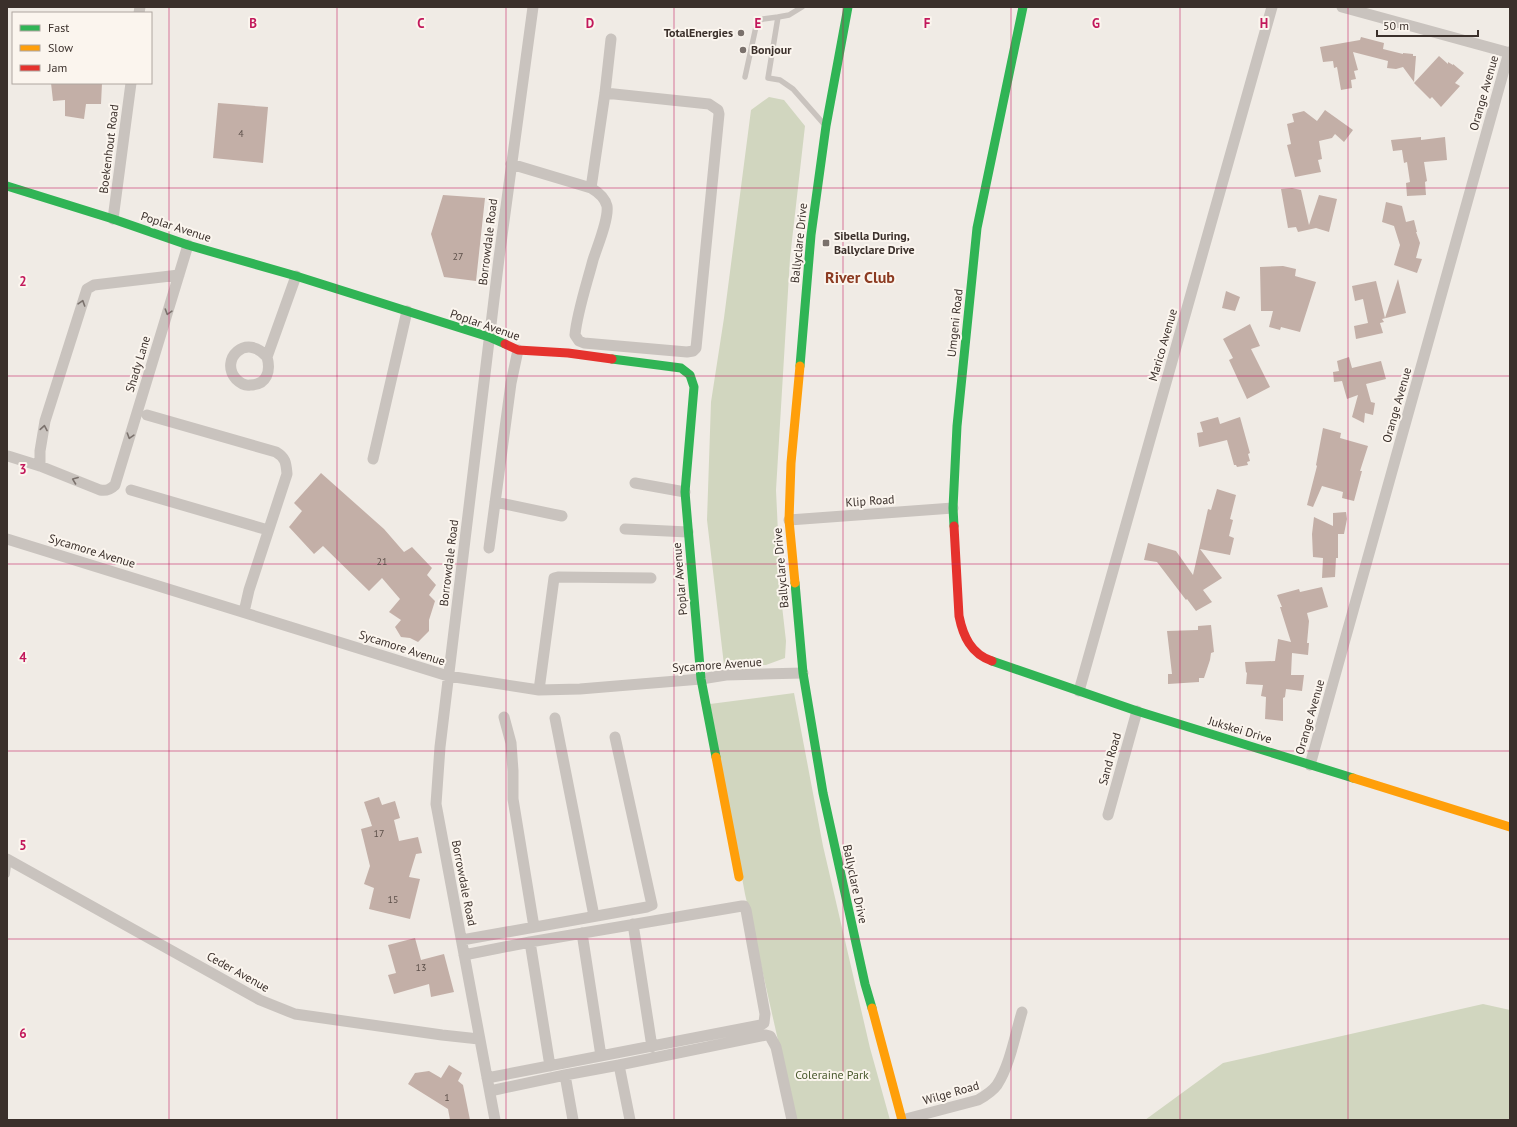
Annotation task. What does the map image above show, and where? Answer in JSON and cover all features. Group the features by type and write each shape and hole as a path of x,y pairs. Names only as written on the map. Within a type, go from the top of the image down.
{"street":[{"name":"Borrowdale Road","path":"495,1120 436,804 440,747 448,676 489,338 533,7"},
{"name":"Ballyclare Drive","path":"848,7 826,126 811,235 791,463 789,520 803,673 823,793 865,984 902,1120"},
{"name":"Umgeni Road","path":"968,644 959,616 953,508 957,426 977,228 1023,7"},
{"name":"Marico Avenue","path":"1079,690 1272,7"},
{"path":"1342,7 1509,52"},
{"path":"591,188 605,93 611,39"},
{"name":"Orange Avenue","path":"1310,765 1509,52"},
{"name":"Boekenhout Road","path":"114,219 131,84"},
{"path":"511,164 591,188 597,191 607,207 575,335 579,341 584,343 687,352 693,351 696,348 719,114 718,110 709,104 605,93"},
{"name":"Poplar Avenue","path":"7,186 114,219 188,245 296,276 407,311 489,338 518,350 568,353 681,368 690,375 694,388 685,492 701,679 739,877"},
{"name":"Shady Lane","path":"40,466 100,490 111,489 115,485 188,245"},
{"path":"8,456 40,466 40,450 45,421 87,289 94,285 179,275"},
{"path":"267,357 296,276"},
{"path":"373,459 407,311"},
{"path":"489,548 511,383 518,350"},
{"path":"147,415 276,452 283,456 286,461 287,474 249,590 244,612"},
{"path":"635,483 685,492"},
{"path":"131,490 268,530"},
{"path":"495,502 562,516"},
{"name":"Klip Road","path":"789,520 953,508"},
{"path":"625,529 688,532"},
{"name":"Sycamore Avenue","path":"7,539 448,676 539,690 580,689 701,679 726,675 803,673"},
{"path":"539,690 554,578 651,578"},
{"name":"Jukskei Drive","path":"968,644 976,653 985,659 1137,710 1510,827"},
{"name":"Sand Road","path":"1108,815 1137,710"},
{"path":"504,717 511,743 514,771 513,799 534,927"},
{"path":"555,718 594,916"},
{"path":"462,940 647,907 652,904 615,737"},
{"name":"Ceder Avenue","path":"8,860 260,1000 295,1014 479,1039"},
{"path":"464,955 530,942 744,906 746,910 765,1014 764,1023 761,1025 487,1078"},
{"path":"633,924 652,1047"},
{"path":"582,933 601,1056"},
{"path":"530,942 550,1066"},
{"name":"Wilge Road","path":"902,1120 978,1100 988,1095 997,1086 1009,1058 1022,1012"},
{"path":"490,1091 766,1035 770,1036 774,1040 792,1120"},
{"path":"619,1065 630,1120"},
{"path":"565,1075 573,1120"}],"lane":[{"path":"745,77 757,22 763,19 789,15 802,7"},
{"path":"778,17 768,78 780,80 792,90 826,126"},
{"path":"7,875 8,860"}],"green space":[{"path":"769,97 784,100 805,126 790,258 776,490 781,597 786,641 785,658 766,665 724,665 707,520 711,402 724,318 751,110"},
{"name":"Coleraine Park","path":"794,693 823,846 870,1048 890,1120 796,1120 745,894 710,704"},
{"path":"1483,1004 1510,1010 1510,1120 1145,1120 1223,1063"}],"building":[{"path":"1361,37 1384,43 1383,49 1403,54 1413,54 1413,56 1416,56 1414,82 1403,67 1396,69 1387,68 1388,61 1353,52 1358,70 1354,71 1356,79 1351,80 1352,88 1341,90 1337,67 1334,68 1333,61 1323,62 1320,47 1360,40"},
{"path":"1439,56 1448,64 1448,62 1453,64 1464,73 1455,83 1460,86 1441,107 1432,97 1430,99 1414,83"},
{"path":"51,84 102,84 101,104 86,104 84,119 65,116 65,100 53,101"},
{"path":"218,103 268,107 263,163 213,158"},
{"path":"1325,110 1353,130 1344,142 1335,134 1332,138 1319,141 1322,159 1318,160 1321,172 1295,177 1287,145 1291,144 1287,124 1294,122 1292,114 1304,111 1317,121"},
{"path":"1421,137 1421,140 1445,137 1447,160 1424,162 1427,181 1425,182 1426,195 1407,196 1406,183 1410,182 1407,162 1404,163 1402,150 1393,151 1391,140"},
{"path":"1292,188 1301,190 1309,225 1319,195 1337,199 1329,232 1316,228 1298,232 1296,227 1288,228 1281,189"},
{"path":"443,195 485,198 476,281 444,277 431,234"},
{"path":"1386,202 1402,206 1406,222 1414,220 1420,243 1416,258 1422,259 1417,273 1394,265 1400,245 1394,226 1382,222"},
{"path":"1283,266 1296,269 1295,276 1316,282 1300,332 1281,327 1280,330 1269,327 1273,311 1261,311 1260,267"},
{"path":"1398,279 1406,313 1382,319 1384,322 1380,323 1383,333 1356,339 1354,326 1368,323 1363,299 1355,301 1352,286 1376,281 1385,318"},
{"path":"1226,291 1240,297 1235,311 1222,308"},
{"path":"1250,324 1260,346 1251,349 1270,387 1247,399 1229,360 1233,358 1223,339"},
{"path":"1349,357 1352,368 1381,361 1386,379 1366,384 1371,402 1375,403 1373,415 1365,413 1364,423 1352,417 1358,395 1347,399 1342,381 1334,382 1333,372 1339,371 1337,361"},
{"path":"1218,417 1220,424 1240,417 1250,453 1248,454 1250,461 1247,462 1248,465 1237,467 1234,465 1227,440 1199,447 1197,433 1203,432 1200,422"},
{"path":"1323,428 1341,433 1340,438 1368,446 1360,471 1362,471 1354,501 1342,498 1343,492 1322,486 1313,507 1307,505 1317,466"},
{"path":"321,473 384,529 404,552 412,547 432,568 427,575 436,585 429,595 435,601 429,620 429,631 418,642 410,638 401,637 395,627 401,620 389,612 400,599 382,578 369,591 323,546 314,554 289,527 302,511 294,503"},
{"path":"1217,489 1236,495 1230,519 1233,520 1229,536 1234,538 1230,555 1200,549 1222,578 1203,590 1212,602 1196,611 1157,562 1144,560 1148,543 1176,551 1193,575 1208,509 1211,510"},
{"path":"1346,512 1347,519 1344,534 1338,534 1338,558 1336,558 1335,577 1322,578 1323,558 1313,557 1312,534 1314,517 1333,526 1333,513"},
{"path":"1322,587 1328,607 1307,613 1309,621 1307,643 1309,643 1308,655 1292,653 1291,675 1304,675 1302,691 1286,689 1285,697 1283,698 1283,721 1265,719 1266,697 1261,696 1263,685 1246,684 1247,673 1245,662 1275,661 1278,639 1291,642 1280,607 1282,607 1277,595 1299,589 1300,592"},
{"path":"1211,625 1214,652 1211,653 1204,678 1199,678 1199,682 1168,684 1168,674 1172,674 1167,631 1198,630 1198,626"},
{"path":"379,797 382,805 395,801 400,818 394,820 399,841 418,837 422,853 416,854 409,877 420,879 410,919 369,909 374,888 364,884 370,866 361,829 372,826 364,802"},
{"path":"415,938 421,960 444,954 454,992 431,997 429,984 394,994 388,975 396,973 388,945"},
{"path":"449,1065 462,1073 458,1081 463,1085 470,1120 450,1120 448,1109 408,1084 415,1073 429,1071 441,1078"}],"traffic: fast":[{"path":"800,366 811,235 826,126 848,7"},
{"path":"954,526 953,508 957,426 977,228 1023,7"},
{"path":"7,186 113,219 188,245 296,276 489,337 505,344"},
{"path":"612,359 681,368 690,375 694,387 685,492 701,679 716,757"},
{"path":"795,583 803,673 823,793 865,984 872,1008"},
{"path":"992,661 1137,711 1353,778"}],"traffic: slow":[{"path":"795,583 789,520 791,463 800,366"},
{"path":"716,757 739,877"},
{"path":"1353,778 1510,827"},
{"path":"872,1008 902,1120"}],"traffic: jam":[{"path":"505,344 518,350 568,353 612,359"},
{"path":"954,526 959,616 963,630 973,649 985,658 992,661"}],"place":[{"name":"TotalEnergies","path":"741,33"},
{"name":"Bonjour","path":"743,50"},
{"name":"Sibella During, Ballyclare Drive","path":"826,243"}],"district":[{"name":"River Club","path":"860,277"}]}
